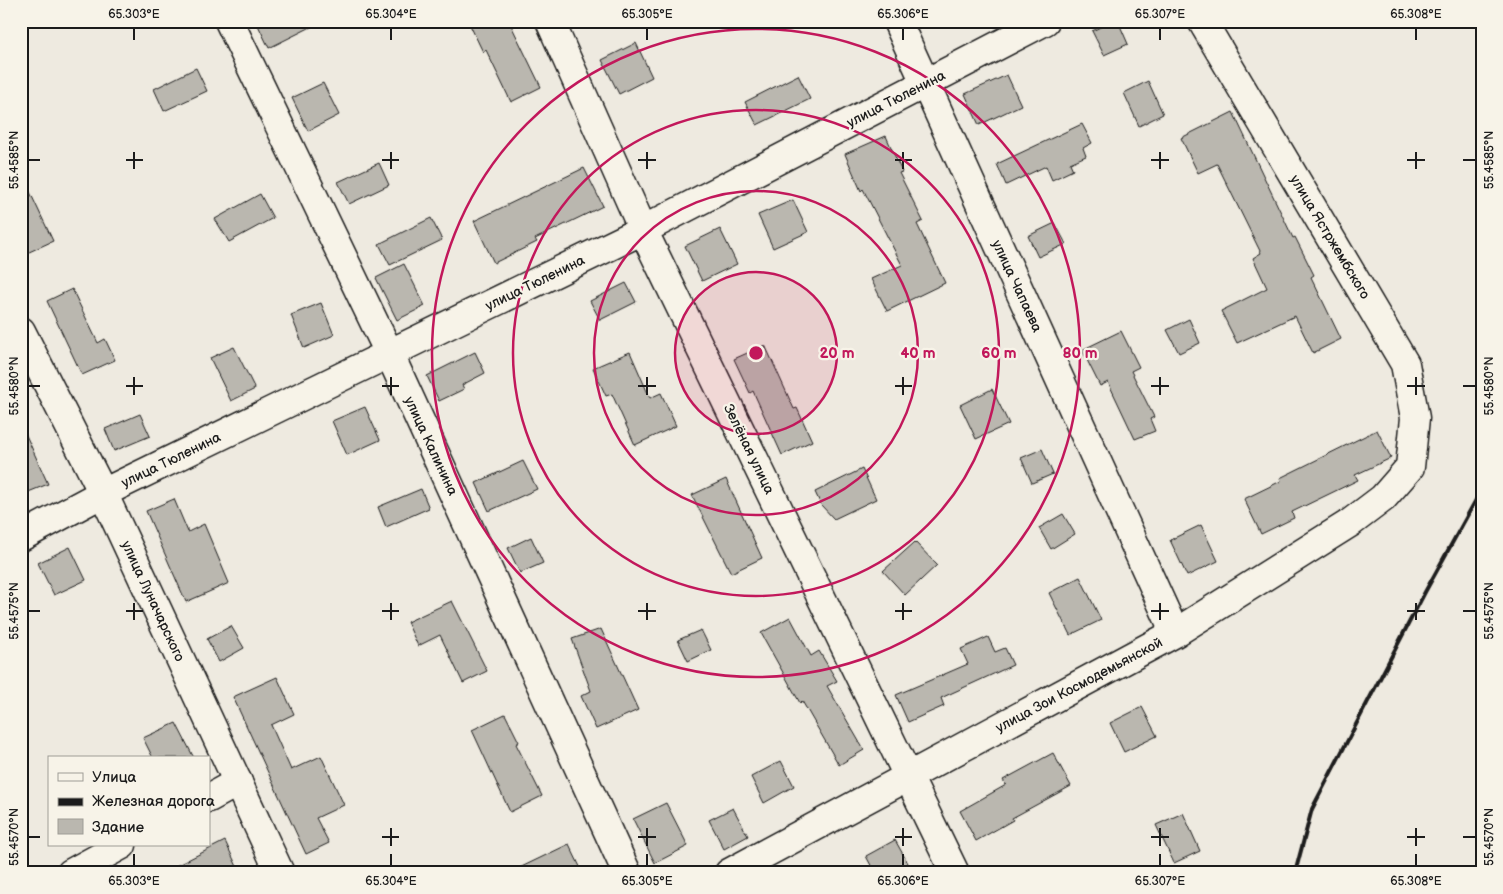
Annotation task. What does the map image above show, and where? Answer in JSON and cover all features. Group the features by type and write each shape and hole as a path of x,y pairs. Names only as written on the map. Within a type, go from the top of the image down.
{"street":[{"name":"улица Калинина","path":"229,21 390,355 627,873"},
{"name":"Зелёная улица","path":"550,21 643,230 955,873"},
{"name":"улица Чапаева","path":"898,21 1175,633"},
{"name":"улица Тюленина","path":"21,537 103,493 390,355 643,230 1045,21"},
{"name":"улица Ястржембского","path":"1202,21 1405,364 1415,418 1410,467"},
{"name":"улица Луначарского","path":"21,331 103,493 280,873"},
{"name":"улица Зои Космодемьянской","path":"729,873 1175,633 1350,524 1383,498 1410,467"},
{"path":"210,797 238,782"},
{"path":"71,873 120,846"}],"building":[{"path":"256,21 323,21 269,48"},
{"path":"468,21 509,21 541,87 511,102 486,50 483,52"},
{"path":"1113,21 1118,21 1128,44 1104,55 1092,31"},
{"path":"636,43 652,77 619,94 602,60"},
{"path":"196,68 207,91 164,111 154,89"},
{"path":"798,75 810,99 757,125 745,102"},
{"path":"1007,75 1021,105 979,125 965,94"},
{"path":"1148,81 1163,114 1139,126 1124,93"},
{"path":"323,83 339,115 308,131 292,98"},
{"path":"1233,112 1293,238 1295,237 1314,275 1311,277 1341,339 1313,353 1295,316 1237,343 1221,311 1267,288 1253,258 1261,253 1217,164 1198,173 1181,138"},
{"path":"1082,124 1092,143 1083,148 1086,156 1070,163 1073,170 1052,180 1046,166 1006,185 997,164"},
{"path":"886,136 902,172 899,173 923,221 917,224 945,283 887,311 871,279 902,265 863,189 861,191 845,154"},
{"path":"379,163 389,185 349,204 338,182"},
{"path":"584,168 603,206 535,239 537,242 494,263 474,221"},
{"path":"21,173 53,241 27,253 21,241"},
{"path":"260,194 273,218 229,242 215,219"},
{"path":"793,200 808,232 773,248 758,215"},
{"path":"431,218 442,240 390,265 379,244"},
{"path":"1055,223 1066,244 1038,257 1028,236"},
{"path":"720,229 737,264 702,281 685,246"},
{"path":"404,264 425,306 397,320 376,278"},
{"path":"626,283 636,302 600,320 590,301"},
{"path":"72,289 98,343 105,339 115,360 82,375 47,301"},
{"path":"321,303 334,335 304,348 291,315"},
{"path":"1189,319 1200,343 1179,353 1167,330"},
{"path":"1121,331 1139,367 1131,371 1154,417 1150,419 1155,431 1135,439 1108,382 1100,386 1082,350"},
{"path":"765,345 794,409 797,408 812,441 782,455 753,391 750,393 734,359"},
{"path":"234,347 255,389 231,401 210,358"},
{"path":"475,352 485,373 462,385 464,389 439,401 427,376"},
{"path":"630,352 650,398 661,393 676,426 635,445 612,394 606,396 593,368"},
{"path":"992,389 1009,424 976,439 960,405"},
{"path":"365,407 380,440 347,455 332,421"},
{"path":"140,414 150,436 114,451 105,429"},
{"path":"21,424 48,484 21,495"},
{"path":"1377,430 1391,458 1355,475 1358,480 1292,512 1294,518 1261,534 1244,499 1281,481 1280,478"},
{"path":"1042,449 1053,474 1032,483 1021,458"},
{"path":"523,461 537,489 489,511 476,483"},
{"path":"862,469 876,499 834,519 821,505 815,492"},
{"path":"726,479 762,558 731,573 692,495"},
{"path":"421,489 429,508 386,527 378,507"},
{"path":"174,499 188,532 204,524 229,583 186,602 146,511"},
{"path":"1063,514 1075,534 1051,549 1039,528"},
{"path":"1201,525 1218,561 1187,576 1170,540"},
{"path":"531,537 543,563 520,573 508,548"},
{"path":"915,542 937,565 905,595 883,571"},
{"path":"70,547 86,580 54,595 38,563"},
{"path":"1080,577 1101,620 1070,635 1049,593"},
{"path":"452,601 487,671 463,683 440,635 418,646 407,622"},
{"path":"790,617 811,656 819,651 837,681 827,686 864,750 839,765 802,701 800,703 761,633"},
{"path":"231,626 244,648 219,662 207,639"},
{"path":"601,629 638,710 596,729 581,696 591,691 572,639"},
{"path":"701,630 711,650 688,661 678,640"},
{"path":"988,637 995,652 1005,648 1013,665 941,698 944,706 908,722 896,695 968,664 961,649"},
{"path":"277,677 294,714 271,725 291,770 321,756 344,805 316,818 329,843 306,854 233,697"},
{"path":"1142,707 1157,736 1124,752 1110,723"},
{"path":"505,714 519,742 516,744 542,796 510,812 472,730"},
{"path":"176,723 193,756 152,756 143,738"},
{"path":"1053,753 1071,786 1012,818 1013,820 976,841 960,811 1006,785 1003,780"},
{"path":"781,761 794,786 764,803 751,777"},
{"path":"666,803 688,846 655,863 633,819"},
{"path":"733,808 748,836 724,849 709,820"},
{"path":"1183,813 1200,851 1174,863 1156,825"},
{"path":"895,840 909,865 895,873 875,873 866,856"},
{"path":"225,841 240,873 162,873"},
{"path":"569,844 583,873 509,873"}],"railway":[{"path":"1295,873 1312,809 1425,592 1482,489"}]}
